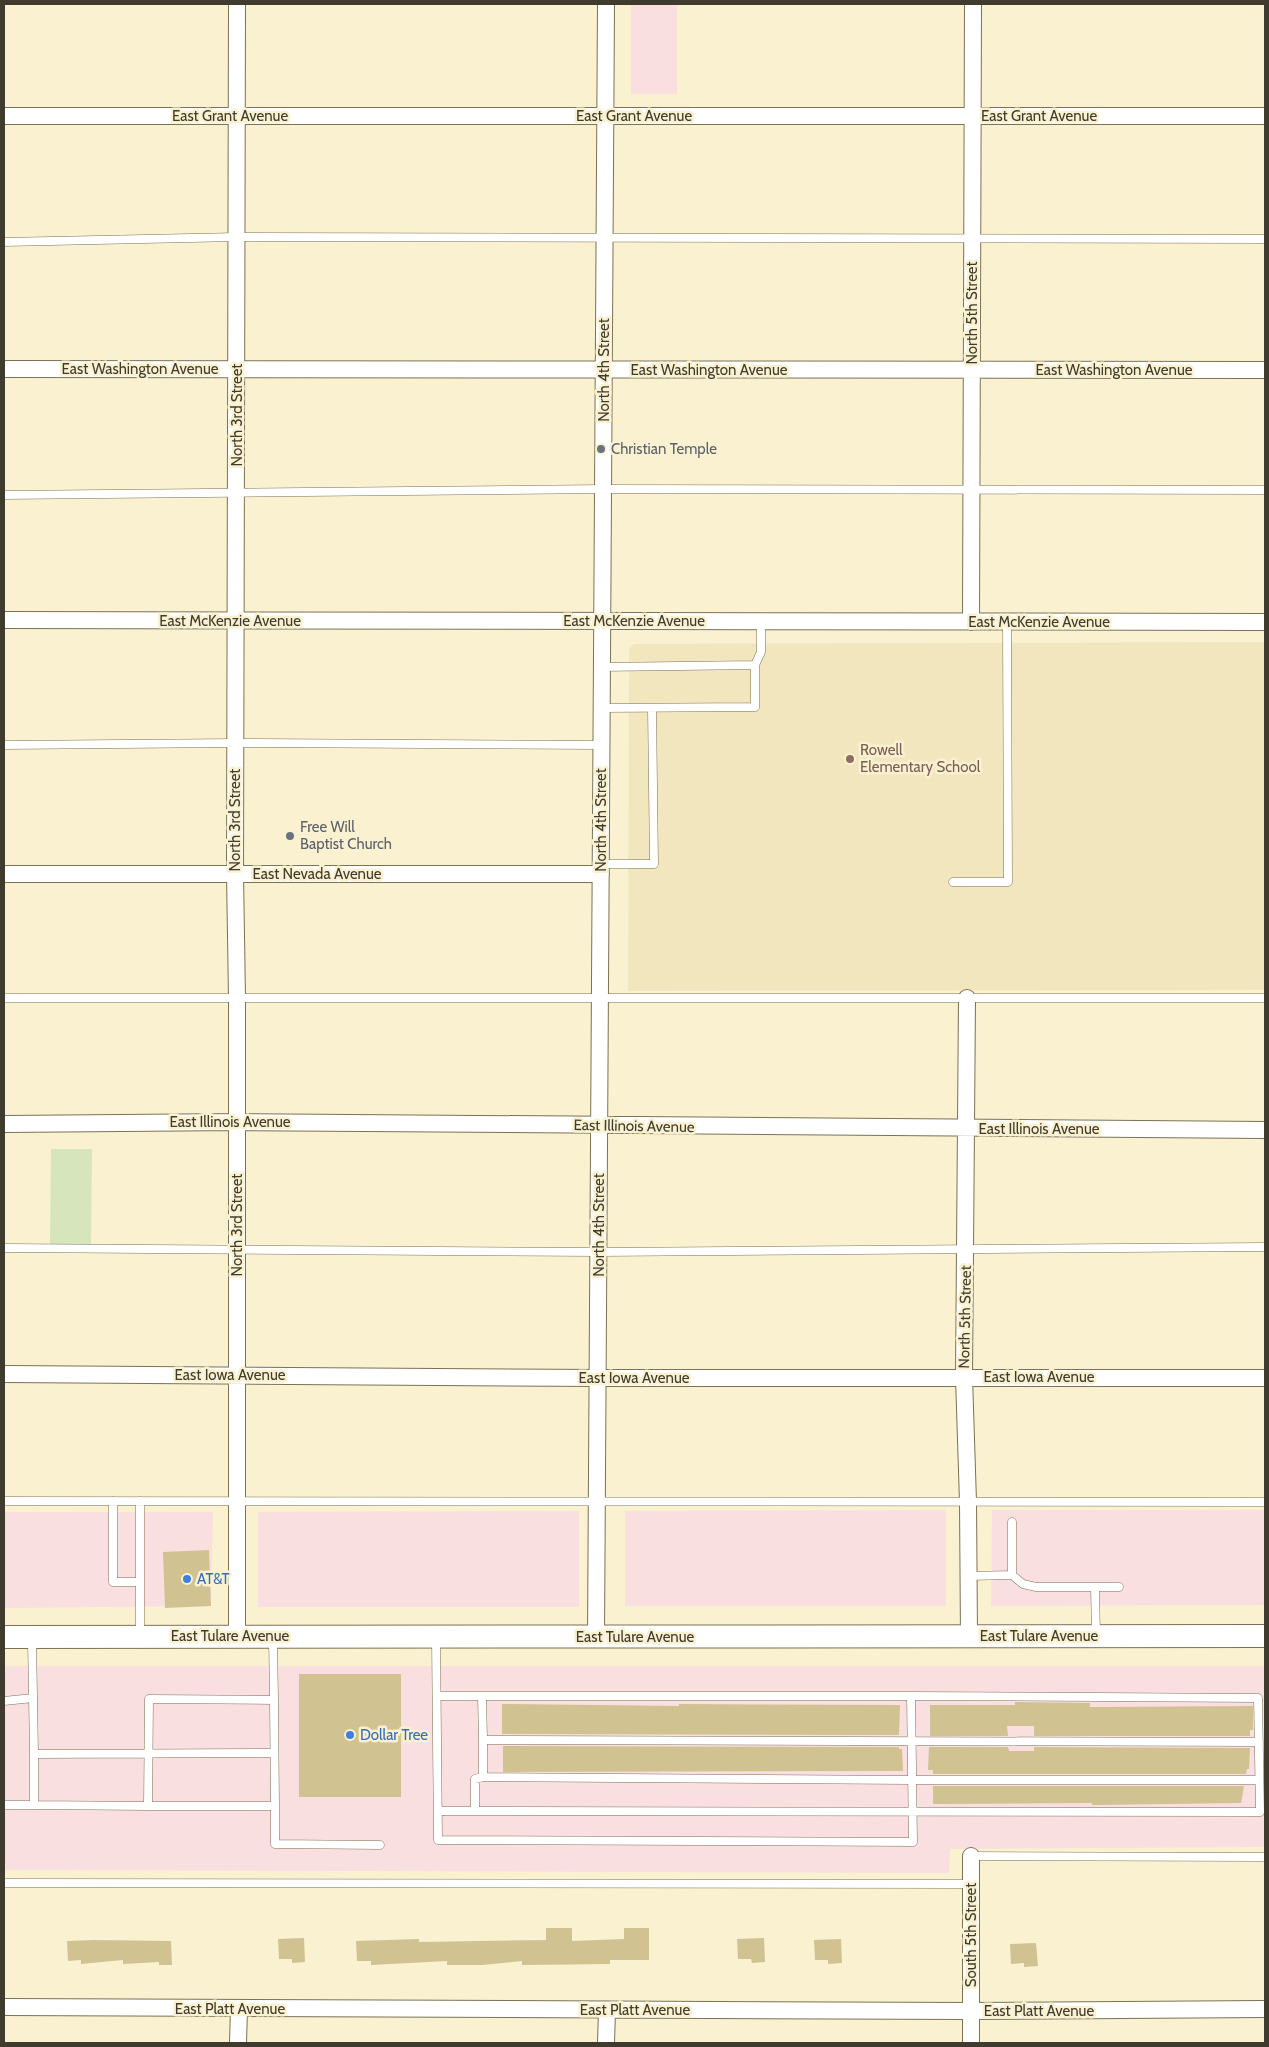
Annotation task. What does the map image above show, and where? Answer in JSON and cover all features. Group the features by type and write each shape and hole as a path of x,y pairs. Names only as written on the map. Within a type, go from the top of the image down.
{"main road":[{"name":"East Tulare Avenue","path":"4,1637 1265,1636"}],"street":[{"name":"North 3rd Street","path":"237,4 235,874 237,998 237,1636"},
{"name":"North 4th Street","path":"596,1637 606,4"},
{"name":"North 5th Street","path":"971,622 974,4"},
{"name":"East Grant Avenue","path":"4,116 1265,116"},
{"name":"East Washington Avenue","path":"4,369 1265,370"},
{"name":"East McKenzie Avenue","path":"4,620 1265,622"},
{"name":"East Nevada Avenue","path":"4,874 235,874 601,869"},
{"name":"North 5th Street","path":"967,998 964,1377 968,1502 969,1636"},
{"name":"East Illinois Avenue","path":"4,1124 237,1122 1265,1130"},
{"name":"East Iowa Avenue","path":"4,1374 237,1374 598,1378 1265,1378"},
{"name":"South 5th Street","path":"971,1856 972,2043"},
{"name":"East Platt Avenue","path":"4,2007 972,2011 1265,2009"},
{"path":"238,2043 239,2009"},
{"path":"606,2043 607,2010"}],"lane":[{"path":"4,242 237,237 1265,239"},
{"path":"4,495 603,489 1265,490"},
{"path":"602,708 755,708 755,665 761,652 761,622"},
{"path":"953,882 1008,882 1007,622"},
{"path":"602,667 755,665"},
{"path":"601,869 654,864 652,708"},
{"path":"4,746 236,743 601,745"},
{"path":"4,998 1265,998"},
{"path":"4,1248 237,1248 599,1252 1265,1247"},
{"path":"4,1501 1265,1502"},
{"path":"113,1501 113,1582 140,1582"},
{"path":"140,1501 140,1636"},
{"path":"1012,1522 1012,1575"},
{"path":"969,1576 1012,1575 1022,1584 1036,1587 1119,1587"},
{"path":"1095,1587 1096,1636"},
{"path":"273,1636 275,1844 380,1845"},
{"path":"436,1636 438,1840 913,1842 911,1696"},
{"path":"32,1637 34,1805"},
{"path":"437,1696 1258,1698 1260,1812 438,1811"},
{"path":"482,1696 483,1776"},
{"path":"4,1701 33,1698"},
{"path":"148,1806 149,1699 274,1700"},
{"path":"483,1740 1259,1742"},
{"path":"34,1754 274,1754"},
{"path":"475,1811 475,1779 483,1776 912,1780 1259,1780"},
{"path":"4,1805 275,1806"},
{"path":"971,1856 1265,1857"},
{"path":"4,1882 971,1884"}],"shaded area":[{"path":"631,4 677,4 677,94 631,94"},
{"path":"1265,642 1265,990 628,991 629,650 631,646 635,644"},
{"path":"946,1510 946,1606 625,1606 625,1511"},
{"path":"992,1510 1265,1510 1265,1605 991,1606"},
{"path":"579,1511 579,1607 258,1607 258,1512"},
{"path":"4,1512 213,1512 211,1606 4,1608"},
{"path":"4,1666 1265,1666 1265,1847 950,1849 949,1873 4,1870"}],"green space":[{"path":"51,1149 92,1149 91,1245 50,1245"}],"building":[{"name":"AT&T","path":"209,1550 211,1606 165,1608 163,1552"},
{"name":"Dollar Tree","path":"299,1674 401,1674 401,1797 299,1797"},
{"path":"1015,1702 1090,1703 1090,1707 1253,1706 1253,1730 1250,1730 1250,1736 1034,1736 1034,1726 1007,1726 1008,1736 930,1736 930,1705 1015,1705"},
{"path":"502,1704 679,1706 679,1704 900,1705 899,1735 502,1734"},
{"path":"503,1746 899,1747 899,1749 902,1749 903,1771 503,1772"},
{"path":"929,1747 1008,1747 1009,1751 1034,1751 1034,1747 1250,1748 1249,1769 1247,1769 1246,1774 933,1774 933,1770 928,1770"},
{"path":"933,1786 1244,1786 1241,1803 1092,1805 1092,1803 933,1804"},
{"path":"546,1928 572,1928 572,1941 624,1939 624,1928 649,1928 649,1960 610,1960 610,1964 522,1965 522,1961 483,1965 447,1965 447,1961 371,1965 371,1961 357,1961 356,1941 419,1939 419,1942 546,1940"},
{"path":"304,1938 305,1962 292,1963 292,1959 279,1959 278,1939"},
{"path":"764,1938 765,1962 752,1963 751,1959 738,1959 737,1939"},
{"path":"841,1939 842,1963 828,1964 828,1960 815,1960 814,1940"},
{"path":"67,1941 171,1941 172,1965 159,1965 159,1962 123,1964 123,1960 81,1964 81,1960 68,1961"},
{"path":"1036,1943 1038,1966 1024,1967 1024,1963 1011,1964 1010,1944"}],"place":[{"name":"Christian Temple","path":"601,449"},
{"name":"Rowell Elementary School","path":"850,759"},
{"name":"Free Will Baptist Church","path":"290,836"},
{"name":"AT&T","path":"187,1579"},
{"name":"Dollar Tree","path":"350,1735"}]}
